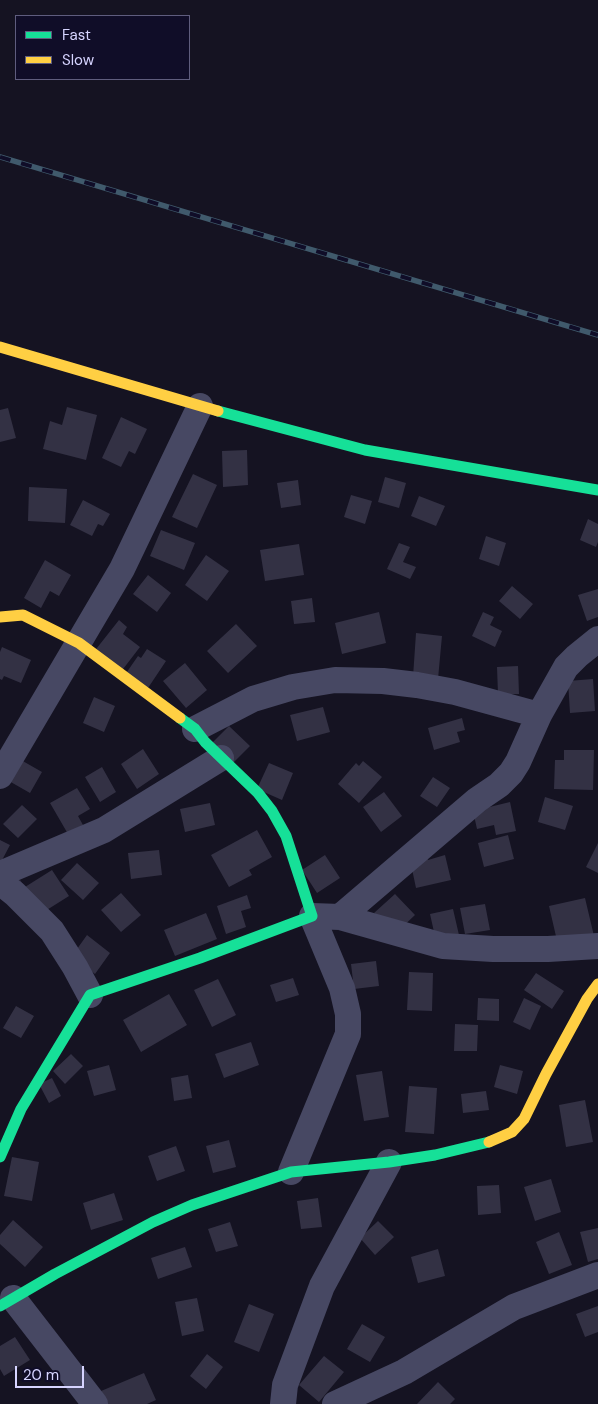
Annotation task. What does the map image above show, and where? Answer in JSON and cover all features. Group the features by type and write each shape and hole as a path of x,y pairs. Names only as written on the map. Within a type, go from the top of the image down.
{"street":[{"path":"0,347 200,406 364,450 598,490"},
{"path":"0,776 122,569 200,406"},
{"path":"0,617 23,615 80,643 195,729 205,742 258,793 272,811 286,836 312,916 342,988 348,1014 348,1034 291,1172"},
{"path":"340,917 511,773 518,762 539,715 566,667 598,639"},
{"path":"195,729 253,699 293,687 334,680 383,680 417,685 455,692 539,715"},
{"path":"0,874 104,830 221,758"},
{"path":"0,882 15,894 52,931 75,966 90,995"},
{"path":"0,1157 21,1109 90,995 200,958 312,916 340,917 443,946 493,949 548,949 598,946"},
{"path":"95,1404 7,1302 153,1222 192,1205 291,1172 390,1162 435,1155 494,1141 512,1132 524,1119 550,1065 587,999 598,984"},
{"path":"283,1404 285,1385 322,1286 390,1162"},
{"path":"335,1404 404,1372 514,1307 598,1275"}],"building":[{"path":"67,407 97,415 86,460 43,449 50,421 62,425"},
{"path":"8,408 16,438 0,442 0,410"},
{"path":"121,417 147,429 135,454 129,451 121,467 102,458"},
{"path":"247,450 248,485 223,487 222,451"},
{"path":"193,474 217,485 197,528 172,517"},
{"path":"385,477 406,483 399,508 378,502"},
{"path":"298,480 301,505 281,508 277,483"},
{"path":"29,487 67,489 65,523 28,521"},
{"path":"351,495 372,501 365,524 344,517"},
{"path":"419,496 445,506 436,526 411,516"},
{"path":"83,500 110,514 103,526 98,524 92,536 70,525"},
{"path":"588,519 598,524 598,542 596,547 580,540"},
{"path":"161,530 195,543 184,570 150,556"},
{"path":"486,536 506,543 499,566 479,559"},
{"path":"399,543 410,547 403,562 416,567 410,579 387,569"},
{"path":"299,544 304,575 265,581 260,550"},
{"path":"206,555 229,571 207,601 185,585"},
{"path":"45,560 71,575 59,596 50,591 41,608 24,598"},
{"path":"148,575 171,593 157,612 133,594"},
{"path":"512,586 533,604 520,619 499,601"},
{"path":"598,589 598,617 587,621 578,595"},
{"path":"312,598 315,622 294,624 291,601"},
{"path":"379,612 386,643 342,654 335,623"},
{"path":"483,612 494,617 490,625 502,631 495,647 472,636"},
{"path":"119,620 127,627 123,634 140,647 120,673 93,653"},
{"path":"236,624 257,646 228,673 207,651"},
{"path":"416,633 442,636 438,679 413,677"},
{"path":"2,647 31,660 21,683 4,676 2,680 0,679 0,652"},
{"path":"147,649 166,661 144,694 122,679 138,656 141,658"},
{"path":"185,663 207,690 186,708 163,681"},
{"path":"518,666 519,694 498,694 497,667"},
{"path":"593,679 595,711 570,713 568,681"},
{"path":"94,697 115,706 104,732 83,723"},
{"path":"323,707 330,732 297,741 290,715"},
{"path":"462,718 465,730 457,732 460,742 434,750 428,728"},
{"path":"229,726 250,746 233,763 212,743"},
{"path":"143,749 159,774 137,789 121,764"},
{"path":"564,750 594,750 593,790 554,789 555,760 564,760"},
{"path":"21,760 42,772 30,793 9,781"},
{"path":"363,761 382,777 359,803 338,784 356,763 359,766"},
{"path":"269,763 293,773 282,800 257,789"},
{"path":"102,767 116,792 100,802 85,777"},
{"path":"433,777 450,788 437,807 420,796"},
{"path":"77,788 90,809 78,816 83,825 68,834 50,803"},
{"path":"384,792 402,816 381,832 363,807"},
{"path":"545,797 573,806 565,830 538,822"},
{"path":"510,802 516,831 496,835 494,825 477,829 473,811"},
{"path":"210,803 215,825 185,832 180,809"},
{"path":"22,805 37,819 18,838 3,824"},
{"path":"257,830 272,857 249,870 252,875 229,887 211,855"},
{"path":"508,835 514,859 484,867 478,843"},
{"path":"0,840 10,845 0,864"},
{"path":"598,843 598,873 586,867"},
{"path":"159,850 162,875 131,879 128,853"},
{"path":"426,852 428,860 445,855 451,880 416,888 409,855"},
{"path":"325,855 340,878 317,893 302,870"},
{"path":"77,863 99,883 83,900 61,880"},
{"path":"52,870 69,896 42,913 9,887 20,880 25,887"},
{"path":"121,893 141,915 121,932 101,910"},
{"path":"395,894 415,915 395,934 374,913"},
{"path":"247,895 251,908 241,911 246,927 226,934 217,906"},
{"path":"585,898 594,936 558,945 549,906"},
{"path":"485,904 490,930 465,934 460,908"},
{"path":"453,909 459,935 436,941 430,914"},
{"path":"206,913 217,939 175,956 164,930"},
{"path":"87,935 110,953 95,974 72,956"},
{"path":"376,961 379,986 354,989 351,964"},
{"path":"409,972 433,973 432,1011 407,1010"},
{"path":"536,973 564,991 552,1009 524,990"},
{"path":"293,978 299,995 276,1002 270,985"},
{"path":"218,979 236,1015 212,1027 194,990"},
{"path":"169,994 187,1025 141,1052 123,1020"},
{"path":"478,998 499,999 499,1021 477,1020"},
{"path":"524,998 541,1006 530,1030 513,1022"},
{"path":"16,1006 34,1016 21,1038 3,1028"},
{"path":"455,1024 478,1025 477,1051 454,1051"},
{"path":"251,1042 259,1065 224,1078 215,1054"},
{"path":"71,1054 83,1066 65,1084 53,1071"},
{"path":"109,1065 116,1090 94,1096 87,1071"},
{"path":"500,1065 523,1071 517,1094 494,1087"},
{"path":"382,1071 389,1117 364,1121 356,1075"},
{"path":"188,1075 192,1098 174,1101 171,1078"},
{"path":"52,1078 61,1096 49,1103 39,1084"},
{"path":"409,1086 437,1088 434,1134 405,1132"},
{"path":"486,1091 489,1110 463,1113 461,1094"},
{"path":"585,1100 593,1142 566,1147 559,1105"},
{"path":"229,1140 236,1167 213,1173 206,1146"},
{"path":"176,1146 185,1171 157,1181 148,1156"},
{"path":"12,1157 39,1162 32,1201 4,1196"},
{"path":"551,1179 561,1212 535,1221 524,1187"},
{"path":"499,1185 501,1213 478,1215 477,1186"},
{"path":"114,1193 123,1220 91,1230 83,1203"},
{"path":"318,1198 322,1227 301,1229 297,1201"},
{"path":"13,1220 43,1247 25,1267 0,1244 0,1235"},
{"path":"378,1221 394,1237 375,1255 360,1238"},
{"path":"230,1222 238,1246 216,1252 208,1229"},
{"path":"598,1228 598,1259 588,1262 580,1232"},
{"path":"559,1232 572,1265 549,1274 536,1242"},
{"path":"185,1247 192,1267 158,1279 151,1258"},
{"path":"438,1249 445,1276 418,1283 411,1257"},
{"path":"197,1298 204,1331 182,1336 175,1302"},
{"path":"249,1304 274,1314 259,1352 234,1342"},
{"path":"598,1306 598,1332 585,1337 576,1314"},
{"path":"362,1324 385,1337 370,1362 347,1349"},
{"path":"15,1337 30,1360 4,1376 0,1369 0,1346"},
{"path":"207,1354 223,1367 206,1389 190,1376"},
{"path":"324,1356 344,1372 319,1402 299,1385"},
{"path":"144,1373 156,1400 147,1404 107,1404 101,1391"},
{"path":"438,1382 455,1399 450,1404 417,1404"}],"railway":[{"path":"0,157 598,335"}],"traffic: fast":[{"path":"218,411 365,450 598,490"},
{"path":"0,1157 21,1109 90,995 200,958 312,916 286,836 272,811 258,793 205,742 195,729 180,718"},
{"path":"0,1306 55,1274 153,1222 192,1205 291,1172 389,1162 435,1155 489,1142"}],"traffic: slow":[{"path":"0,347 218,411"},
{"path":"0,617 23,615 79,643 180,718"},
{"path":"489,1142 512,1132 524,1119 587,999 598,984"}]}
